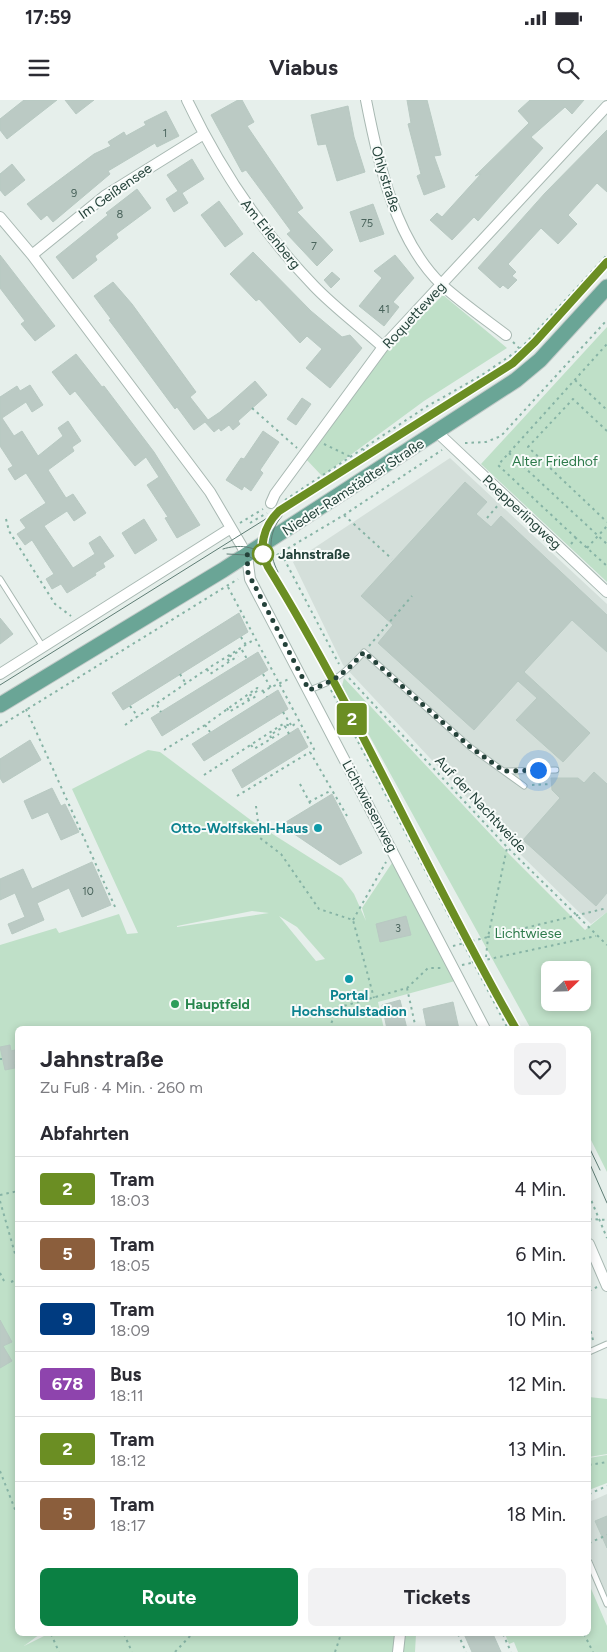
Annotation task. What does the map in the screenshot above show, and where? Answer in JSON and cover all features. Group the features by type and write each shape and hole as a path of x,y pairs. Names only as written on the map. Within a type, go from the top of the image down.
{"main road":[{"name":"Nieder-Ramstädter Straße","path":"0,704 247,555 516,380 540,360 607,288"}],"street":[{"name":"Am Erlenberg","path":"187,100 234,187 257,220 315,287 383,347"},
{"name":"Ohlystraße","path":"366,100 373,139 396,214 421,259 442,285 506,335"},
{"name":"Roquetteweg","path":"271,503 304,454 383,347 607,106"},
{"name":"Im Geißensee","path":"32,255 106,195 204,134"},
{"path":"0,217 32,255 210,492 247,555"},
{"name":"Poepperlingweg","path":"437,432 607,592"},
{"path":"0,674 231,528"},
{"name":"Lichtwiesenweg","path":"247,555 250,579 393,849 483,1026"},
{"path":"591,1249 607,1286"},
{"path":"398,1652 400,1636"}],"lane":[{"path":"0,579 43,647"},
{"path":"309,690 328,684 345,674 364,652 470,747 524,786"},
{"path":"504,771 556,770"},
{"path":"591,1351 607,1344"},
{"path":"591,1567 607,1604"}],"path":[{"path":"313,483 520,349 607,255"},
{"path":"258,567 344,515 450,444 486,442 501,436 607,320"},
{"path":"607,344 498,465 607,566"},
{"path":"575,380 607,410"},
{"path":"607,431 573,399 528,447 607,522"},
{"path":"252,408 277,433 304,454"},
{"path":"315,440 351,457"},
{"path":"363,449 375,462"},
{"path":"509,453 607,544"},
{"path":"487,518 506,497"},
{"path":"231,528 271,503"},
{"path":"344,515 392,559"},
{"path":"6,519 9,531 55,604 80,624"},
{"path":"587,548 607,526"},
{"path":"310,530 312,534"},
{"path":"564,552 576,538"},
{"name":"Auf der Nachtweide","path":"281,553 333,655 345,674 507,847 607,945"},
{"path":"0,726 242,576"},
{"path":"227,585 314,749 238,796"},
{"path":"372,643 412,596"},
{"path":"241,637 246,645"},
{"path":"229,662 227,658 255,639"},
{"path":"241,649 247,658"},
{"path":"125,725 157,705 207,669 241,649"},
{"path":"207,669 210,674 238,656"},
{"path":"180,674 186,684"},
{"path":"263,674 271,688"},
{"path":"164,750 257,688 263,691 279,684"},
{"path":"328,684 506,1026"},
{"path":"249,700 247,697 259,690"},
{"path":"263,691 267,697"},
{"path":"227,708 229,712 258,694"},
{"path":"157,705 161,712"},
{"path":"130,706 138,717"},
{"path":"26,710 116,909"},
{"path":"283,712 292,726"},
{"path":"204,775 284,725 292,726 298,721"},
{"path":"205,724 210,732"},
{"path":"284,725 289,734"},
{"path":"272,738 270,736 284,725"},
{"path":"251,745 254,749 279,734"},
{"path":"300,752 302,756"},
{"path":"310,752 347,816"},
{"path":"300,784 311,805"},
{"path":"538,785 551,784"},
{"path":"309,802 332,790"},
{"path":"256,806 260,838 281,854 319,909 353,920"},
{"path":"486,958 488,937 507,847"},
{"path":"374,998 353,920 393,849"},
{"path":"443,948 577,917 607,908"},
{"path":"330,1026 333,1019 332,1009 406,988 428,968 453,968 472,961 596,936"},
{"path":"406,988 415,1026"},
{"path":"0,1195 15,1192"},
{"path":"591,1200 607,1238"},
{"path":"0,1201 15,1254"},
{"path":"591,1219 607,1220"},
{"path":"0,1273 5,1283"},
{"path":"11,1282 15,1280"},
{"path":"591,1332 596,1350"},
{"path":"591,1465 607,1462"},
{"path":"0,1471 15,1509"},
{"path":"591,1493 607,1486"},
{"path":"591,1542 607,1535"},
{"path":"52,1636 59,1652"},
{"path":"125,1636 132,1652"},
{"path":"175,1652 190,1636"},
{"path":"336,1652 340,1636"},
{"path":"459,1636 466,1652"},
{"path":"504,1636 511,1652"},
{"path":"585,1636 593,1652"}],"shaded area":[{"path":"450,458 607,604 607,912 591,924 514,848 343,665 293,562"},
{"path":"607,1494 607,1595 591,1558 591,1501"}],"green space":[{"path":"443,295 507,348 424,401 322,476 305,458 387,351"},
{"name":"Alter Friedhof","path":"607,327 607,582 481,464"},
{"name":"Lichtwiese","path":"344,678 508,853 585,930 607,912 607,1172 591,1140 591,1026 529,1026 342,686"},
{"path":"148,750 160,752 252,821 342,878 354,894 366,921 362,908 394,860 455,981 378,1002 383,1026 15,1026 15,1636 37,1636 24,1646 44,1636 416,1636 415,1652 0,1652 0,945 56,928 59,933 119,914 127,934 138,933 72,789","holes":["252,911 269,913 177,927","279,916 297,927 325,959 316,961"]},
{"path":"591,1397 607,1399 607,1454 591,1457"},
{"path":"607,1455 607,1483 591,1489 591,1458"},
{"path":"591,1589 607,1626 607,1652 518,1652 514,1642 509,1644 506,1636 591,1636"}],"building":[{"path":"24,100 57,100 7,139 0,130 0,119"},
{"path":"65,100 94,100 76,114"},
{"path":"238,100 242,100 254,122 247,126 303,208 297,212 333,250 317,266 287,234 291,231 246,170 242,172 211,115"},
{"path":"407,100 427,100 441,155 434,156 445,187 424,195 417,176 421,174 408,124 411,123"},
{"path":"530,100 584,100 572,114 565,107 531,137 543,148 478,221 474,217 452,240 430,220 437,213 442,217 481,174 475,176 529,123 518,111"},
{"path":"348,106 354,137 365,172 337,181 326,144 318,145 311,115"},
{"path":"166,111 179,136 157,147 155,143 108,171 110,174 53,222 47,215 41,220 27,204 94,154 111,146 108,142 124,132 126,136 146,125 144,122"},
{"path":"607,130 607,192 597,183 568,215 577,224 558,244 541,228 508,264 516,272 512,276 517,280 508,289 503,285 500,288 478,268 545,193"},
{"path":"192,159 204,179 182,193 188,203 174,212 166,199 178,191 167,175"},
{"path":"12,164 25,180 5,196 0,190 0,174"},
{"path":"137,189 151,208 116,234 118,238 95,256 97,260 73,279 56,257 108,215 106,213"},
{"path":"219,201 243,234 225,247 201,215"},
{"path":"373,204 384,234 360,242 350,212"},
{"path":"253,252 311,311 342,337 350,335 362,348 330,388 306,368 322,349 307,336 300,343 259,299 256,301 230,274"},
{"path":"0,255 55,326 35,341 21,324 25,321 0,288"},
{"path":"395,255 414,278 393,302 399,307 384,326 359,306 382,278 374,271"},
{"path":"332,272 340,279 331,288 324,280"},
{"path":"113,282 132,304 196,392 190,397 208,420 220,412 255,381 267,395 238,421 240,424 233,430 229,425 221,431 219,428 214,432 205,422 194,430 177,407 175,409 109,320 111,319 94,296"},
{"path":"76,354 102,387 104,386 154,452 200,525 177,538 165,518 168,517 147,485 159,477 146,457 135,466 75,391 70,395 52,372"},
{"path":"30,385 43,405 32,412 26,402 2,418 14,436 22,431 38,456 63,436 58,428 68,421 81,441 72,447 74,451 48,470 66,498 73,494 86,513 74,521 67,511 44,526 73,568 95,554 89,543 100,536 114,556 103,563 105,567 95,573 96,575 67,593 61,584 52,589 46,579 54,574 32,540 25,545 17,534 26,528 20,520 46,503 26,473 15,480 8,469 13,466 0,446 0,397 17,386 20,391"},
{"path":"302,398 311,404 296,425 287,419"},
{"path":"263,431 279,442 260,470 263,473 251,491 244,486 242,490 226,480 241,458 244,459"},
{"path":"465,482 487,502 476,514 491,527 501,516 607,615 607,652 572,620 524,672 590,733 563,762 516,720 537,698 518,681 474,730 378,643 393,625 361,596"},
{"path":"144,519 157,540 135,554 122,533"},
{"path":"239,613 248,632 123,710 112,693"},
{"path":"0,618 13,634 0,644"},
{"path":"258,652 268,670 162,736 151,718"},
{"path":"278,690 288,709 204,761 192,744"},
{"path":"298,728 308,747 242,788 232,770"},
{"path":"30,740 41,760 3,783 0,778 0,759"},
{"path":"594,772 607,784 607,893 596,906 523,840 560,798 552,790 551,778 578,778 584,783"},
{"path":"52,788 61,806 65,804 79,832 61,840 48,812 32,819 24,801"},
{"name":"Otto-Wolfskehl-Haus","path":"332,794 362,853 340,865 281,825"},
{"path":"92,862 111,905 82,917 69,888 37,903 44,920 12,934 8,924 25,917 15,893 0,900 0,879 23,869 32,889"},
{"path":"406,916 411,935 380,942 376,924"},
{"path":"400,1000 406,1026 386,1026 382,1005"},
{"path":"453,1002 458,1026 426,1026 423,1009"},
{"path":"10,1045 11,1051 15,1050 15,1068 5,1070 0,1047"},
{"path":"0,1320 12,1342 3,1346 12,1361 0,1368"},
{"path":"607,1516 607,1548 595,1521"},
{"path":"465,1636 494,1636 501,1652 472,1652"}],"tram line":[{"path":"0,685 493,377 535,342 607,262"},
{"name":"2","path":"514,1026 488,980 332,681 268,567 262,552 264,532 279,511 513,363 535,342 607,262"},
{"path":"274,516 267,526 263,538 266,562 332,681 488,980 514,1026"},
{"path":"278,572 272,557 271,543 274,529 282,516"},
{"path":"223,549 235,547 252,548 267,557"},
{"path":"227,554 247,555 267,568"},
{"path":"591,1151 600,1170"},
{"path":"591,1167 607,1203"}],"place":[{"name":"Jahnstraße","path":"263,554"},
{"name":"Otto-Wolfskehl-Haus","path":"318,828"},
{"name":"Portal Hochschulstadion","path":"349,979"},
{"name":"Hauptfeld","path":"175,1004"}],"route":[{"path":"263,554 256,550 247,555 250,579 309,690 328,684 345,674 364,652 470,747 504,771 538,770"}]}
